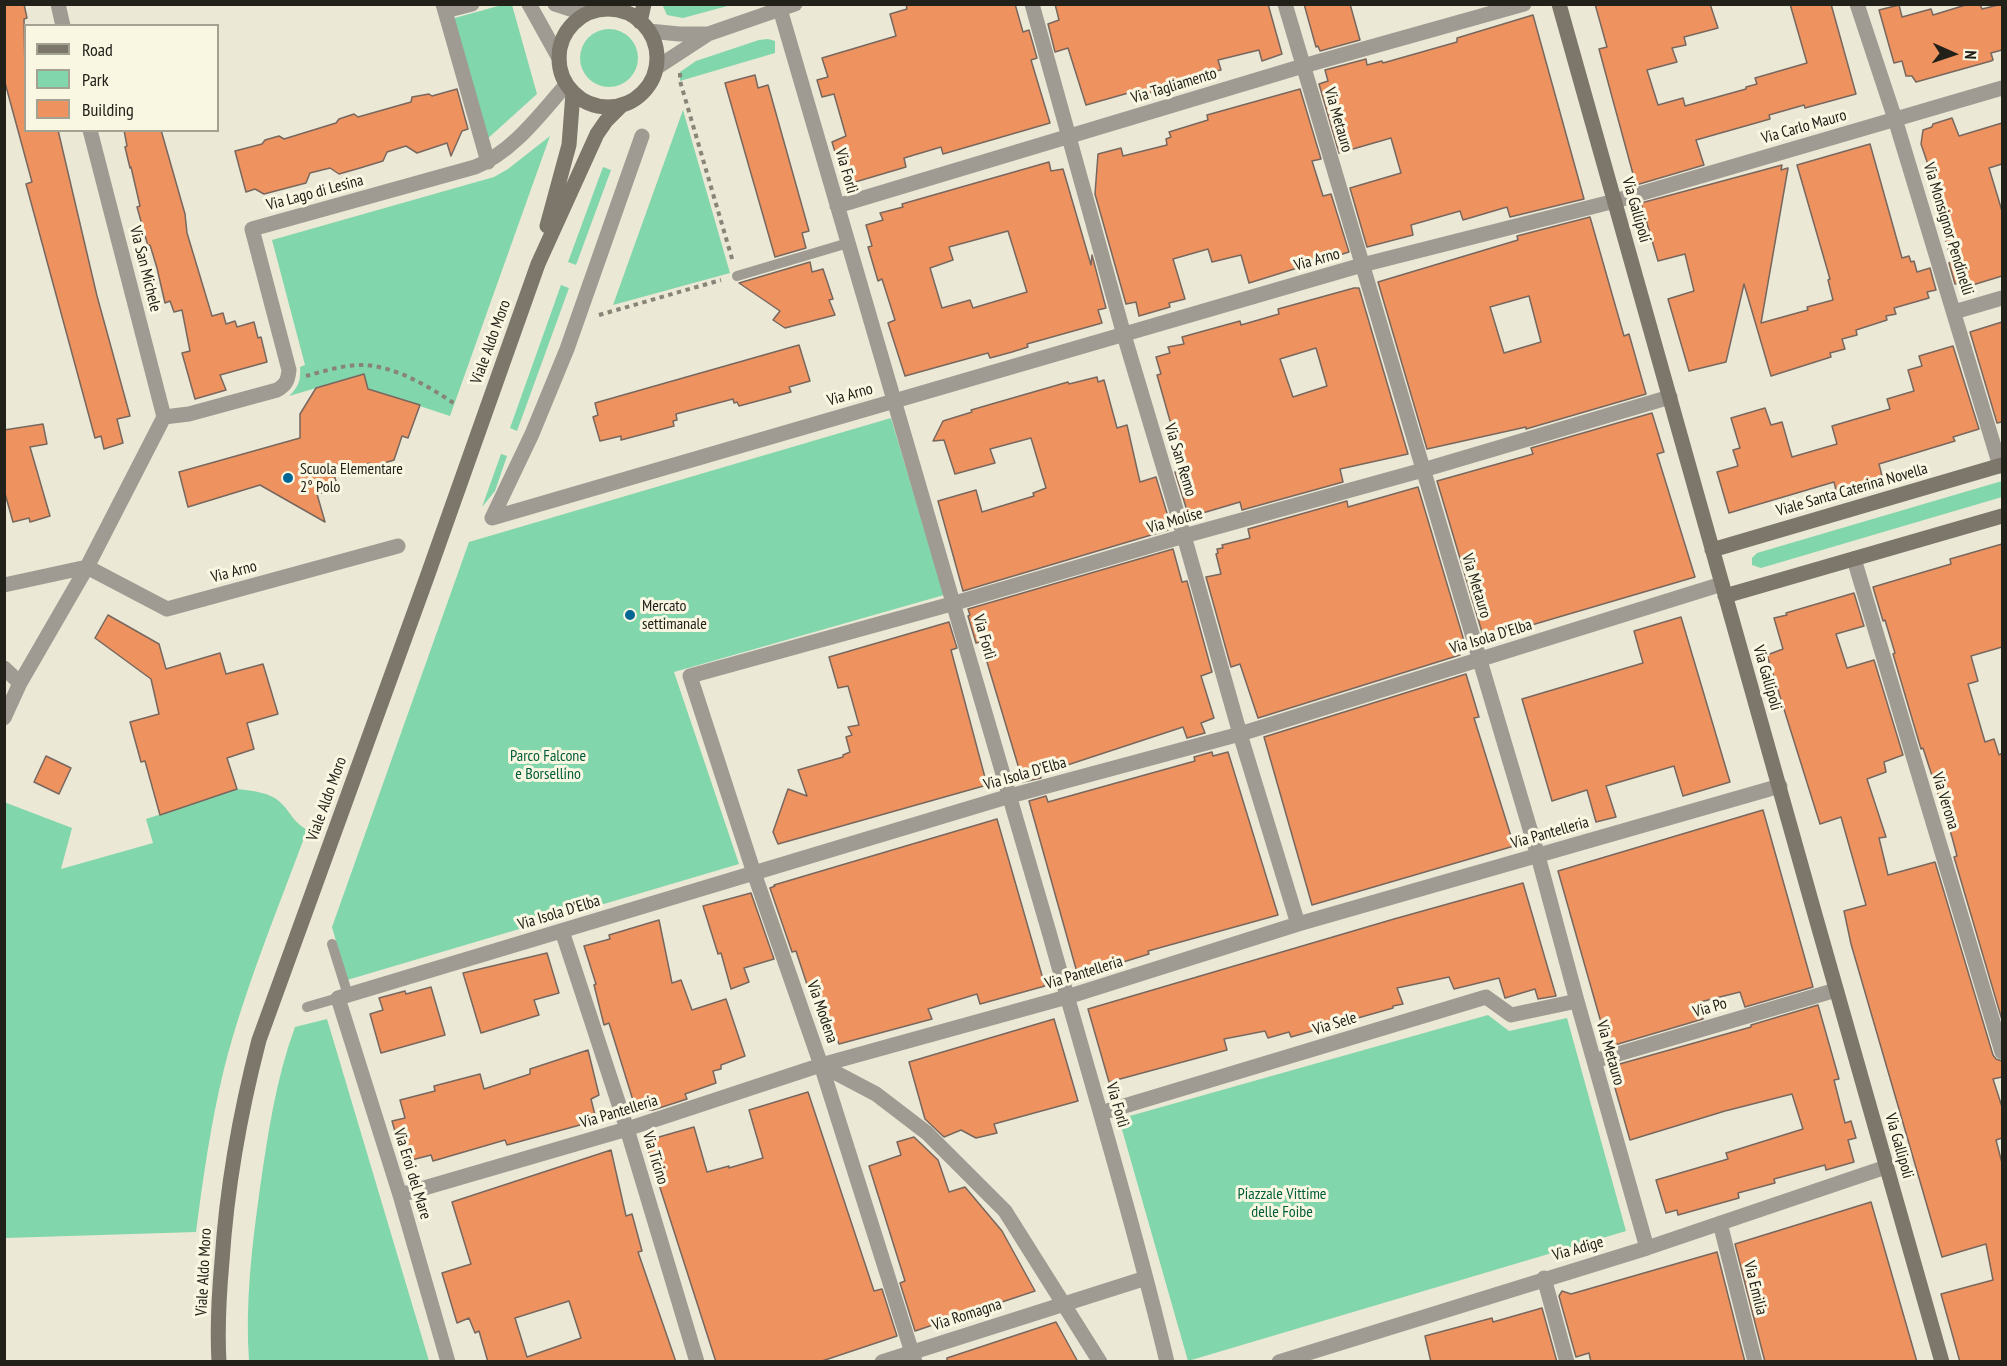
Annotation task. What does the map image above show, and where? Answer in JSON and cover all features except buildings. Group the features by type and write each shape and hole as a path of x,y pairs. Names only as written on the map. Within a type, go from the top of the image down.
{"main road":[{"path":"644,4 644,26"},
{"name":"Via Gallipoli","path":"1559,4 1942,1362"},
{"path":"559,58 566,32 578,19 604,7 629,14 644,26 654,43 657,55 656,68"},
{"name":"Viale Aldo Moro","path":"219,1362 220,1277 232,1161 242,1106 259,1040 538,264 569,146 570,89 560,68 559,58"},
{"name":"Viale Aldo Moro","path":"538,264 597,134 622,105 634,100 644,92 656,68"},
{"path":"570,89 591,104 601,107 622,105"},
{"name":"Viale Santa Caterina Novella","path":"1712,550 2001,465"},
{"path":"1724,590 1854,559 2002,516"}],"street":[{"path":"58,4 63,24"},
{"path":"472,4 444,8 488,162"},
{"path":"529,4 559,58"},
{"path":"555,4 586,14"},
{"name":"Via San Remo","path":"1032,4 1124,335 1298,924"},
{"name":"Via Metauro","path":"1285,4 1538,856 1647,1248"},
{"name":"Via Tagliamento","path":"837,206 1303,66 1524,4"},
{"name":"Via Monsignor Pendinelli","path":"1857,4 1895,119 2001,465"},
{"path":"656,68 708,34 788,7"},
{"name":"Via Forlì","path":"788,7 837,206 955,603 1101,1113 1167,1362"},
{"path":"644,26 679,34 708,34"},
{"name":"Via Carlo Mauro","path":"1615,201 2002,88"},
{"name":"Via Lago di Lesina","path":"288,380 288,370 252,229 488,162 570,89"},
{"name":"Via San Michele","path":"91,132 164,417"},
{"name":"Via Arno","path":"642,136 576,322 531,434 492,518 1362,265 1615,201"},
{"path":"1954,312 2002,298"},
{"path":"4,718 20,683 87,567 164,417 189,414 277,390 283,387 288,380"},
{"name":"Via Molise","path":"690,676 1423,470 1670,397"},
{"name":"Via Arno","path":"87,567 167,609 398,546"},
{"name":"Via Verona","path":"1854,559 2002,1053"},
{"path":"4,585 87,567"},
{"name":"Via Isola D'Elba","path":"343,997 1010,796 1240,734 1480,660 1724,590"},
{"path":"5,670 20,683"},
{"name":"Via Modena","path":"690,676 754,873 821,1065 913,1357"},
{"name":"Via Pantelleria","path":"400,1195 627,1129 821,1065 1067,997 1298,924 1780,786"},
{"name":"Via Ticino","path":"562,932 627,1129 697,1362"},
{"name":"Via Po","path":"1594,1061 1836,990"},
{"name":"Via Eroi del Mare","path":"343,997 448,1362"},
{"name":"Via Sele","path":"1101,1113 1486,997 1511,1015 1577,1001"},
{"path":"821,1065 876,1094 927,1133 1005,1211 1100,1362"},
{"name":"Via Adige","path":"1279,1362 1544,1278 1647,1248 1886,1167"},
{"name":"Via Emilia","path":"1720,1223 1755,1362"},
{"name":"Via Romagna","path":"882,1362 913,1357 1063,1303 1146,1278"},
{"path":"1544,1278 1567,1362"}],"lane":[{"path":"738,276 848,243"},
{"path":"307,1007 343,997 332,944"}],"path":[{"path":"576,322 738,276 680,81 680,72"},
{"path":"288,380 363,365 384,368 415,380 455,404"}],"green space":[{"path":"662,4 731,5 683,18 667,15"},
{"path":"502,5 512,5 537,94 485,141 451,19"},
{"path":"603,29 615,29 630,37 638,52 638,64 630,79 615,87 603,87 588,79 580,64 580,52 588,37"},
{"path":"768,39 775,41 775,53 680,81 680,72 696,61"},
{"path":"683,110 730,273 613,305"},
{"path":"550,136 450,416 368,389 364,374 289,396 299,383 300,367 305,365 272,240 494,177 508,169"},
{"path":"603,167 611,170 576,265 568,262"},
{"path":"561,285 569,288 517,431 510,428"},
{"name":"Parco Falcone e Borsellino","path":"891,418 944,595 674,672 739,864 347,980 332,927 469,542"},
{"path":"501,454 507,456 495,491 482,507"},
{"path":"2002,481 2002,497 1761,568 1752,565 1752,558 1757,553"},
{"path":"237,789 273,797 307,830 262,948 232,1038 211,1130 196,1232 5,1238 4,802 72,828 61,869 153,843 146,819"},
{"name":"Piazzale Vittime delle Foibe","path":"1488,1015 1509,1031 1567,1018 1626,1231 1188,1361 1119,1119"},
{"path":"327,1019 429,1361 249,1361 248,1318 252,1252 273,1106 295,1027"}],"place":[{"name":"Scuola Elementare 2° Polo","path":"288,478"},
{"name":"Mercato settimanale","path":"630,615"}]}
